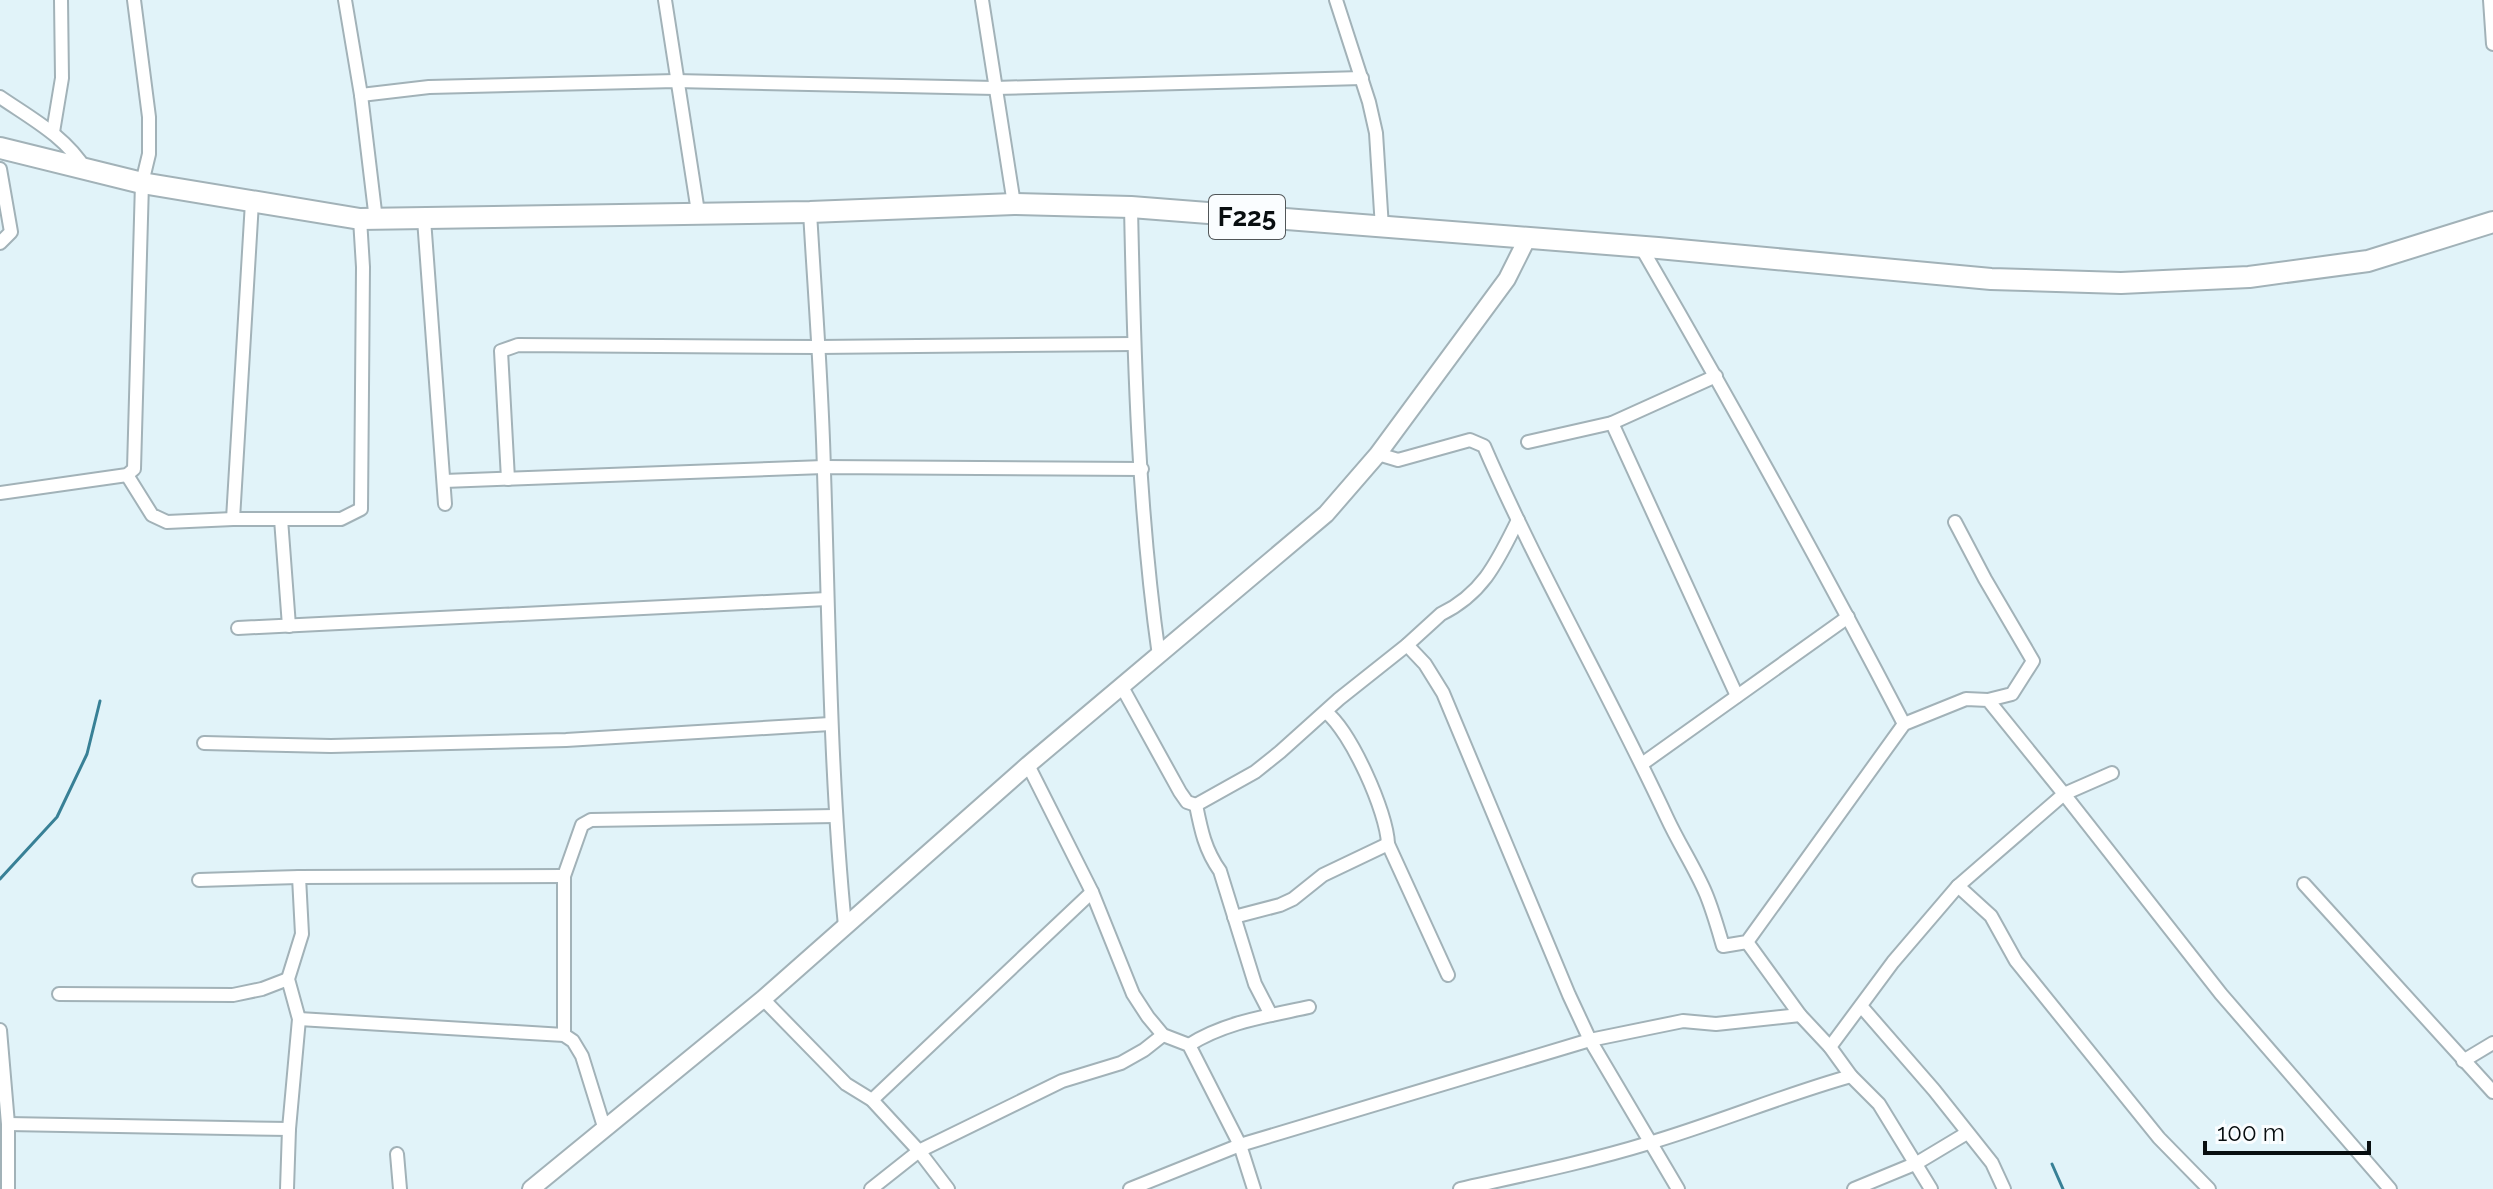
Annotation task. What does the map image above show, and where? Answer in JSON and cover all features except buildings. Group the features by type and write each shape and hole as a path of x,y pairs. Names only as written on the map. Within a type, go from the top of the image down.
{"main road":[{"name":"F225","path":"0,148 142,183 368,219 810,212 1014,204 1131,207 1528,237 1991,279 2121,283 2249,277 2368,261 2493,222"}],"street":[{"path":"53,132 62,78 61,0"},
{"path":"0,493 127,475 134,469 142,183 149,154 149,117 134,0"},
{"path":"127,475 152,515 167,522 341,519 361,509 363,267 368,219 361,95 345,0"},
{"path":"665,0 698,212"},
{"path":"982,0 1014,204"},
{"path":"1336,0 1362,78 1376,133 1382,228"},
{"path":"2490,0 2493,44"},
{"path":"361,95 429,87 676,81 995,88 1362,78"},
{"path":"0,97 53,132 74,150 86,170"},
{"path":"0,169 11,232 0,243"},
{"path":"233,519 252,202"},
{"path":"1131,207 1134,344 1153,616 1159,656"},
{"path":"810,212 824,467 830,724 845,926"},
{"path":"424,219 445,504"},
{"path":"531,1189 763,999 1028,765 1326,514 1378,454 1507,279 1528,237"},
{"path":"1641,247 1716,376 1904,724"},
{"path":"508,479 501,351 518,345 818,347 1134,344"},
{"path":"1528,442 1612,423 1716,376"},
{"path":"1612,423 1737,696"},
{"path":"1378,454 1398,460 1470,440 1484,446 1706,896 1723,946 1747,942 1904,724 1966,699 1988,700 2012,694 2033,661 1955,522"},
{"path":"444,481 824,467 1142,469"},
{"path":"281,519 289,626"},
{"path":"1122,687 1180,792 1187,802 1196,805 1255,772 1441,614 1460,605 1491,572 1518,520"},
{"path":"238,628 827,599"},
{"path":"1642,764 1848,617"},
{"path":"1407,645 1425,664 1443,693 1590,1040 1678,1189"},
{"path":"1988,700 2221,994 2390,1189"},
{"path":"1326,712 1337,721 1362,767 1388,827 1388,844 1448,975"},
{"path":"204,743 331,746 566,740 830,724"},
{"path":"1028,765 1092,892 1133,994 1163,1035 1189,1045 1240,1145 1254,1189"},
{"path":"1830,1047 1893,962 1958,886 2064,794 2112,773"},
{"path":"1196,805 1203,841 1220,871 1255,984 1271,1015"},
{"path":"564,1035 564,876 582,825 591,820 835,816"},
{"path":"1234,917 1293,899 1323,875 1388,844"},
{"path":"199,880 564,876"},
{"path":"287,1189 299,1019 288,979 302,934 299,877"},
{"path":"2304,884 2493,1092"},
{"path":"1958,886 1991,916 2016,961 2159,1138 2209,1189"},
{"path":"872,1100 1092,892"},
{"path":"1747,942 1800,1015 1879,1104 1931,1189"},
{"path":"59,994 233,995 288,979"},
{"path":"763,999 846,1084 872,1100 919,1151 948,1189"},
{"path":"1861,1006 1992,1163 2004,1189"},
{"path":"1189,1045 1206,1034 1251,1019 1309,1007"},
{"path":"1130,1189 1240,1145 1590,1040 1683,1021 1716,1024 1800,1015"},
{"path":"299,1019 564,1035 573,1041 582,1056 605,1130"},
{"path":"0,1030 8,1124 8,1189"},
{"path":"871,1189 919,1151 1062,1081 1121,1063 1163,1035"},
{"path":"2463,1061 2493,1043"},
{"path":"1460,1189 1551,1170 1650,1143 1793,1092 1851,1076"},
{"path":"8,1124 289,1129"},
{"path":"1854,1189 1917,1163 1967,1133"},
{"path":"397,1154 400,1189"}],"waterway":[{"path":"0,879 57,817 87,754 100,701"},
{"path":"2052,1164 2063,1189"}]}
